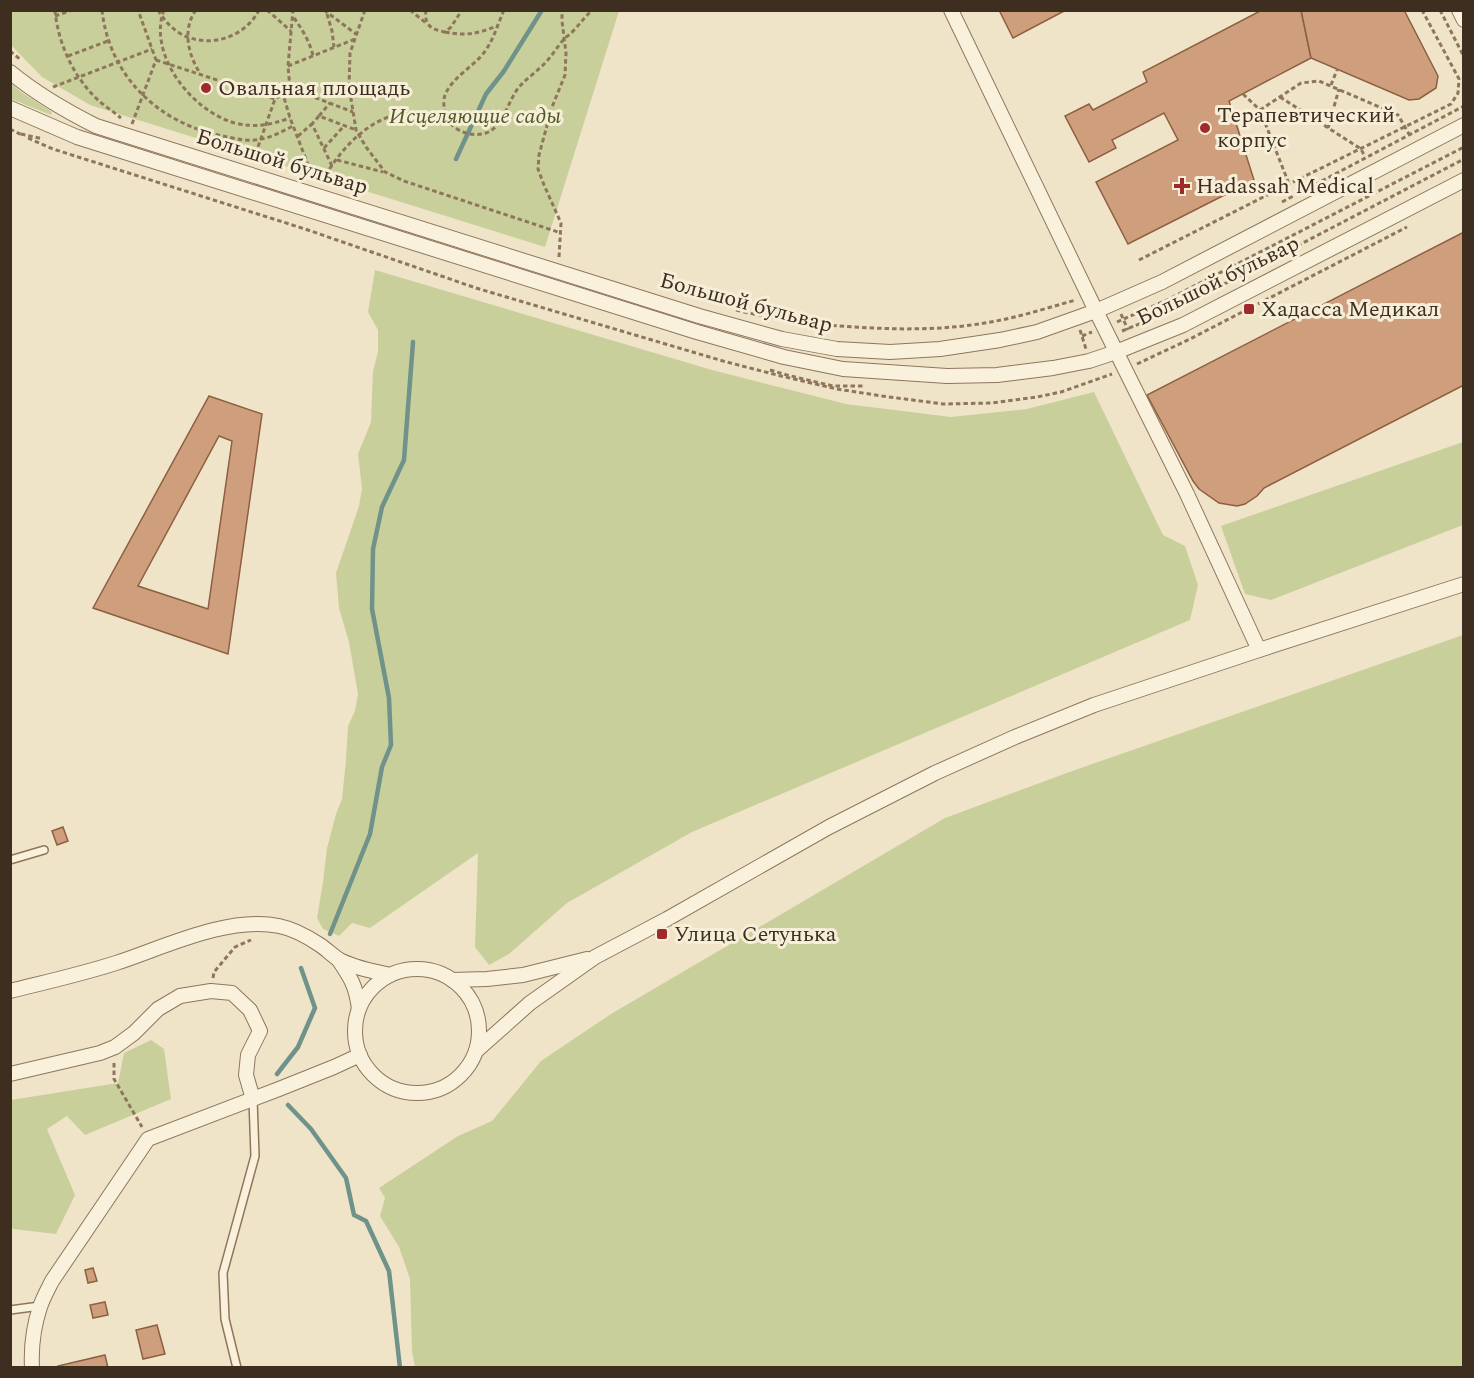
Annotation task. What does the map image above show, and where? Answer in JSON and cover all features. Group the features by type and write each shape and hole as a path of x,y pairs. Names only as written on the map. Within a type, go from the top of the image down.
{"street":[{"path":"951,10 1187,494 1259,650"},
{"path":"1459,10 1464,20"},
{"name":"Большой бульвар","path":"10,72 56,105 96,126 676,309 782,339 837,349 890,352 940,350 1000,340 1037,332 1076,319 1162,282 1464,125"},
{"name":"Большой бульвар","path":"10,108 77,137 697,332 784,357 843,369 946,376 997,375 1053,368 1089,361 1135,345 1184,325 1464,180"},
{"path":"476,1051 530,1003 595,957 829,827 935,773 1094,705 1464,584"},
{"path":"10,991 117,963 197,934 250,923 280,926 294,931 310,938 338,959 390,975"},
{"path":"452,980 523,975 595,957"},
{"path":"338,959 356,991 359,1010"},
{"path":"416,969 435,972 452,980 467,994 476,1012 479,1032 476,1051 468,1068 455,1082 438,1090 419,1094 401,1091 383,1084 369,1071 355,1040 355,1024 366,995 377,984 398,972 416,969"},
{"path":"10,1074 100,1053 115,1047 134,1033 158,1009 180,996 211,991 232,993 250,1010 260,1031 248,1055 246,1075 253,1099"},
{"path":"32,1368 40,1306 52,1281 148,1139 360,1055"}],"lane":[{"path":"10,860 44,850"},
{"path":"237,1368 225,1319 223,1273 255,1156 253,1099"},
{"path":"10,1310 40,1306"}],"path":[{"path":"55,10 60,38 79,77 100,101 123,119"},
{"path":"55,16 72,10"},
{"path":"102,10 108,41 125,76 142,96 164,113 203,132 243,140 273,136 293,126"},
{"path":"132,124 156,60 138,10"},
{"path":"158,10 173,28 188,37 206,41 218,40 240,32 259,10"},
{"path":"164,10 162,17 164,53 182,85 203,106 233,122 247,125 266,125 290,118"},
{"path":"196,10 188,27 188,37 194,62 201,75"},
{"path":"267,10 291,31"},
{"path":"290,88 288,66 293,10"},
{"path":"365,10 350,53 349,86 352,112 357,132 385,172"},
{"path":"410,10 436,30 444,32 462,35 478,33 497,26"},
{"path":"426,10 425,18 428,24"},
{"path":"444,32 451,27 462,10"},
{"path":"504,10 484,53 450,84 444,99 450,124 466,133 486,133 500,122 519,87 547,61 593,10"},
{"path":"551,255 559,257 561,223 538,169 539,155 552,107 565,75 566,53 562,10"},
{"path":"1139,260 1451,104 1458,93 1459,79 1422,10"},
{"path":"1440,10 1464,57"},
{"path":"326,11 356,34"},
{"path":"326,11 334,47"},
{"path":"293,16 307,38 313,56"},
{"path":"288,66 355,39"},
{"path":"68,56 108,41"},
{"path":"52,87 152,49"},
{"path":"156,60 275,99"},
{"path":"1331,85 1337,70"},
{"path":"1260,110 1301,83 1319,81 1398,115 1409,134"},
{"path":"253,161 275,99 290,88"},
{"path":"290,88 352,112"},
{"path":"1328,128 1339,89"},
{"path":"283,94 314,180"},
{"path":"1243,94 1260,110 1289,184"},
{"path":"1280,97 1361,149 1365,157"},
{"path":"297,137 330,103"},
{"path":"1273,206 1464,106"},
{"path":"319,116 357,132 386,118 409,113 447,118"},
{"path":"312,124 332,166"},
{"path":"324,148 344,126"},
{"path":"10,129 53,149 305,229 476,288 781,376 860,393 943,404 992,403 1037,397 1060,392 1125,369 1190,339 1411,225"},
{"path":"322,183 357,132"},
{"path":"1124,320 1464,147"},
{"path":"1127,329 1176,309 1464,159"},
{"path":"337,160 385,172 404,181 561,233"},
{"path":"731,309 820,325 909,330 956,327 996,321 1089,296"},
{"path":"1071,301 1095,380"},
{"path":"1116,302 1142,362"},
{"path":"211,991 214,972 235,947 253,939"},
{"path":"115,1047 114,1079 148,1139"}],"green space":[{"name":"Исцеляющие сады","path":"11,10 619,11 545,247 90,105 42,77 11,45"},
{"path":"10,83 52,112 51,115 11,99"},
{"path":"375,270 712,370 846,404 951,417 1027,409 1094,392 1163,535 1185,546 1198,585 1190,620 692,832 567,903 509,954 489,965 475,947 478,853 370,928 352,923 339,936 323,929 317,918 327,848 342,799 348,726 355,711 358,694 349,642 339,608 336,573 359,506 362,489 358,454 371,422 373,371 378,352 378,330 368,312"},
{"path":"1463,442 1463,525 1271,600 1245,594 1221,526"},
{"path":"1463,635 1463,1367 415,1367 412,1351 410,1279 399,1247 380,1216 385,1198 379,1188 458,1136 492,1121 541,1061 611,1014 945,818 1075,770"},
{"path":"151,1040 164,1049 171,1099 85,1135 67,1116 47,1129 75,1195 56,1234 13,1229 10,1221 11,1100 118,1083 124,1053"}],"building":[{"path":"999,10 1066,10 1013,38"},
{"name":"Терапевтический корпус","path":"1262,10 1301,10 1311,58 1229,101 1254,180 1128,244 1096,182 1178,140 1164,113 1112,140 1116,148 1089,162 1065,116 1089,104 1093,110 1147,82 1143,72"},
{"path":"1301,10 1404,10 1438,76 1436,88 1419,99 1409,100 1311,58"},
{"path":"1464,232 1464,385 1264,488 1245,504 1237,506 1219,503 1199,489 1147,395"},
{"path":"209,396 262,414 228,654 93,608","holes":["219,436 232,441 208,609 138,586"]},
{"path":"63,827 68,841 57,845 52,831"},
{"path":"93,1268 97,1281 88,1283 85,1270"},
{"path":"105,1302 108,1315 93,1318 90,1305"},
{"path":"157,1325 165,1354 143,1359 136,1330"},
{"path":"105,1355 108,1368 59,1368 58,1366"}],"waterway":[{"path":"456,159 486,94 504,71 542,10"},
{"path":"330,934 370,834 382,767 391,745 389,698 372,609 373,549 382,507 404,460 413,342"},
{"path":"277,1074 298,1047 315,1008 301,968"},
{"path":"288,1105 311,1129 346,1178 354,1215 366,1221 389,1271 400,1368"}],"place":[{"name":"Овальная площадь","path":"206,88"},
{"name":"Терапевтический корпус","path":"1205,128"},
{"name":"Hadassah Medical","path":"1182,186"},
{"name":"Хадасса Медикал","path":"1249,309"},
{"name":"Улица Сетунька","path":"662,934"}]}
